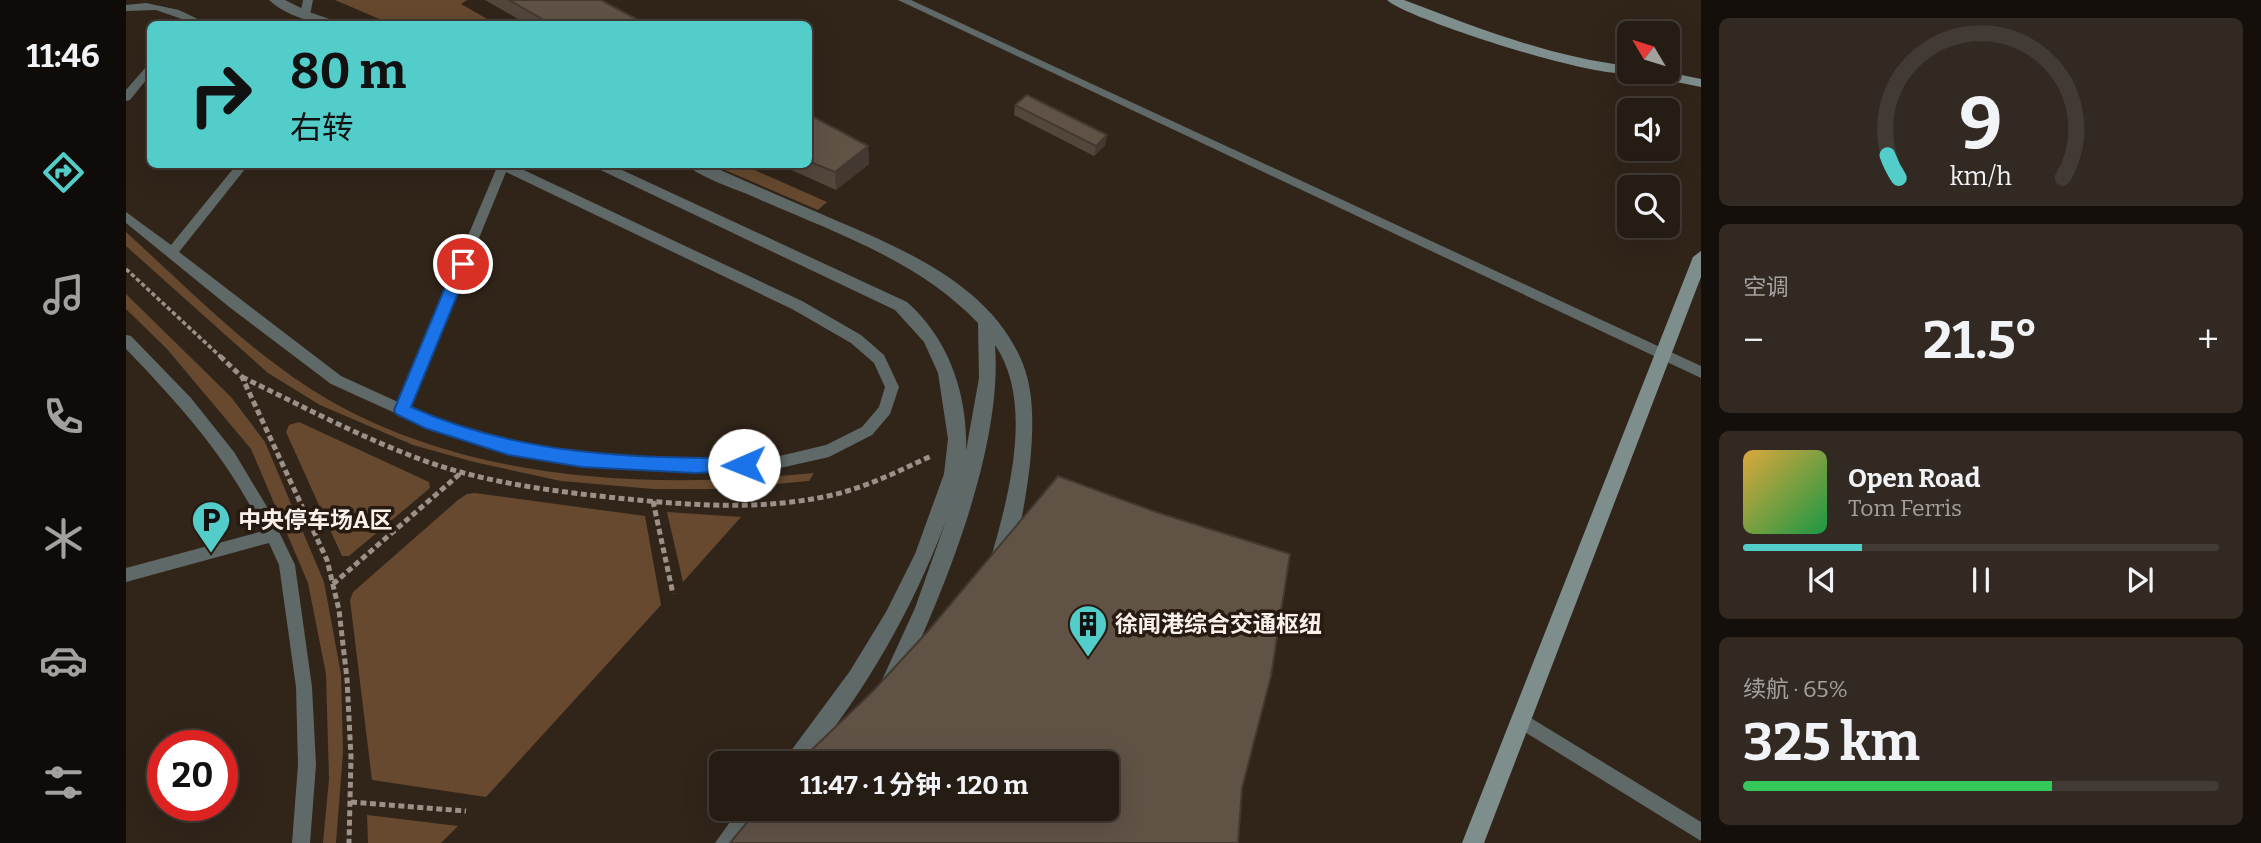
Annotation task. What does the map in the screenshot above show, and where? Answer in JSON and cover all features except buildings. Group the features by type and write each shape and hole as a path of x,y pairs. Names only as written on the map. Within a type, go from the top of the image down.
{"main road":[{"path":"1393,0 1544,56 1591,68 1617,69"},
{"path":"1680,79 1701,83"},
{"path":"1473,843 1701,257"}],"street":[{"path":"275,0 315,21"},
{"path":"305,15 327,21"},
{"path":"604,168 901,306 922,323 943,358 957,444 952,479 920,567 881,646 821,731 804,751"},
{"path":"701,168 891,251 932,273 959,294 1009,351 1019,376 1023,423 1021,462 1009,529 994,582"},
{"path":"881,702 929,600 960,505 988,384 986,322"},
{"path":"726,843 744,821"}],"lane":[{"path":"305,15 308,0"},
{"path":"903,0 1701,372"},
{"path":"126,8 149,2 192,21"},
{"path":"126,97 147,72"},
{"path":"171,253 241,168"},
{"path":"402,410 501,168"},
{"path":"126,216 336,380 431,423 509,447 582,460 696,466 768,465 829,451 867,431 885,410 892,387 879,359 856,339 797,305 508,168"},
{"path":"126,340 186,402 229,456 287,565 304,687 307,765 301,843"},
{"path":"126,575 273,535"},
{"path":"1521,720 1701,832"}],"path":[{"path":"333,584 462,472"},
{"path":"653,502 673,594"},
{"path":"351,802 466,811"}],"shaded area":[{"path":"335,0 467,0 461,4 491,21 384,21"},
{"path":"720,168 750,168 827,202 818,210"},
{"path":"126,232 226,323 278,366 334,403 390,430 448,450 507,465 568,474 691,480 814,473 809,481 720,489 654,489 561,481 474,462 413,445 320,405 268,373 126,246"},
{"path":"126,294 231,397 265,442 324,582 341,674 343,752 336,843 323,843 329,779 326,674 308,583 251,449 167,349 126,309"},
{"path":"299,422 429,482 430,488 349,556 342,556 286,432 289,425"},
{"path":"467,494 645,516 661,605 486,797 372,780 350,600 353,592 458,500"},
{"path":"667,512 741,517 683,582"},
{"path":"367,815 458,826 441,843 368,843"}],"place":[{"name":"中央停车场A区","path":"211,554"},
{"name":"徐闻港综合交通枢纽","path":"1088,658"}],"route":[{"path":"463,264 402,410 431,423 509,447 582,460 696,466 744,465"}]}
